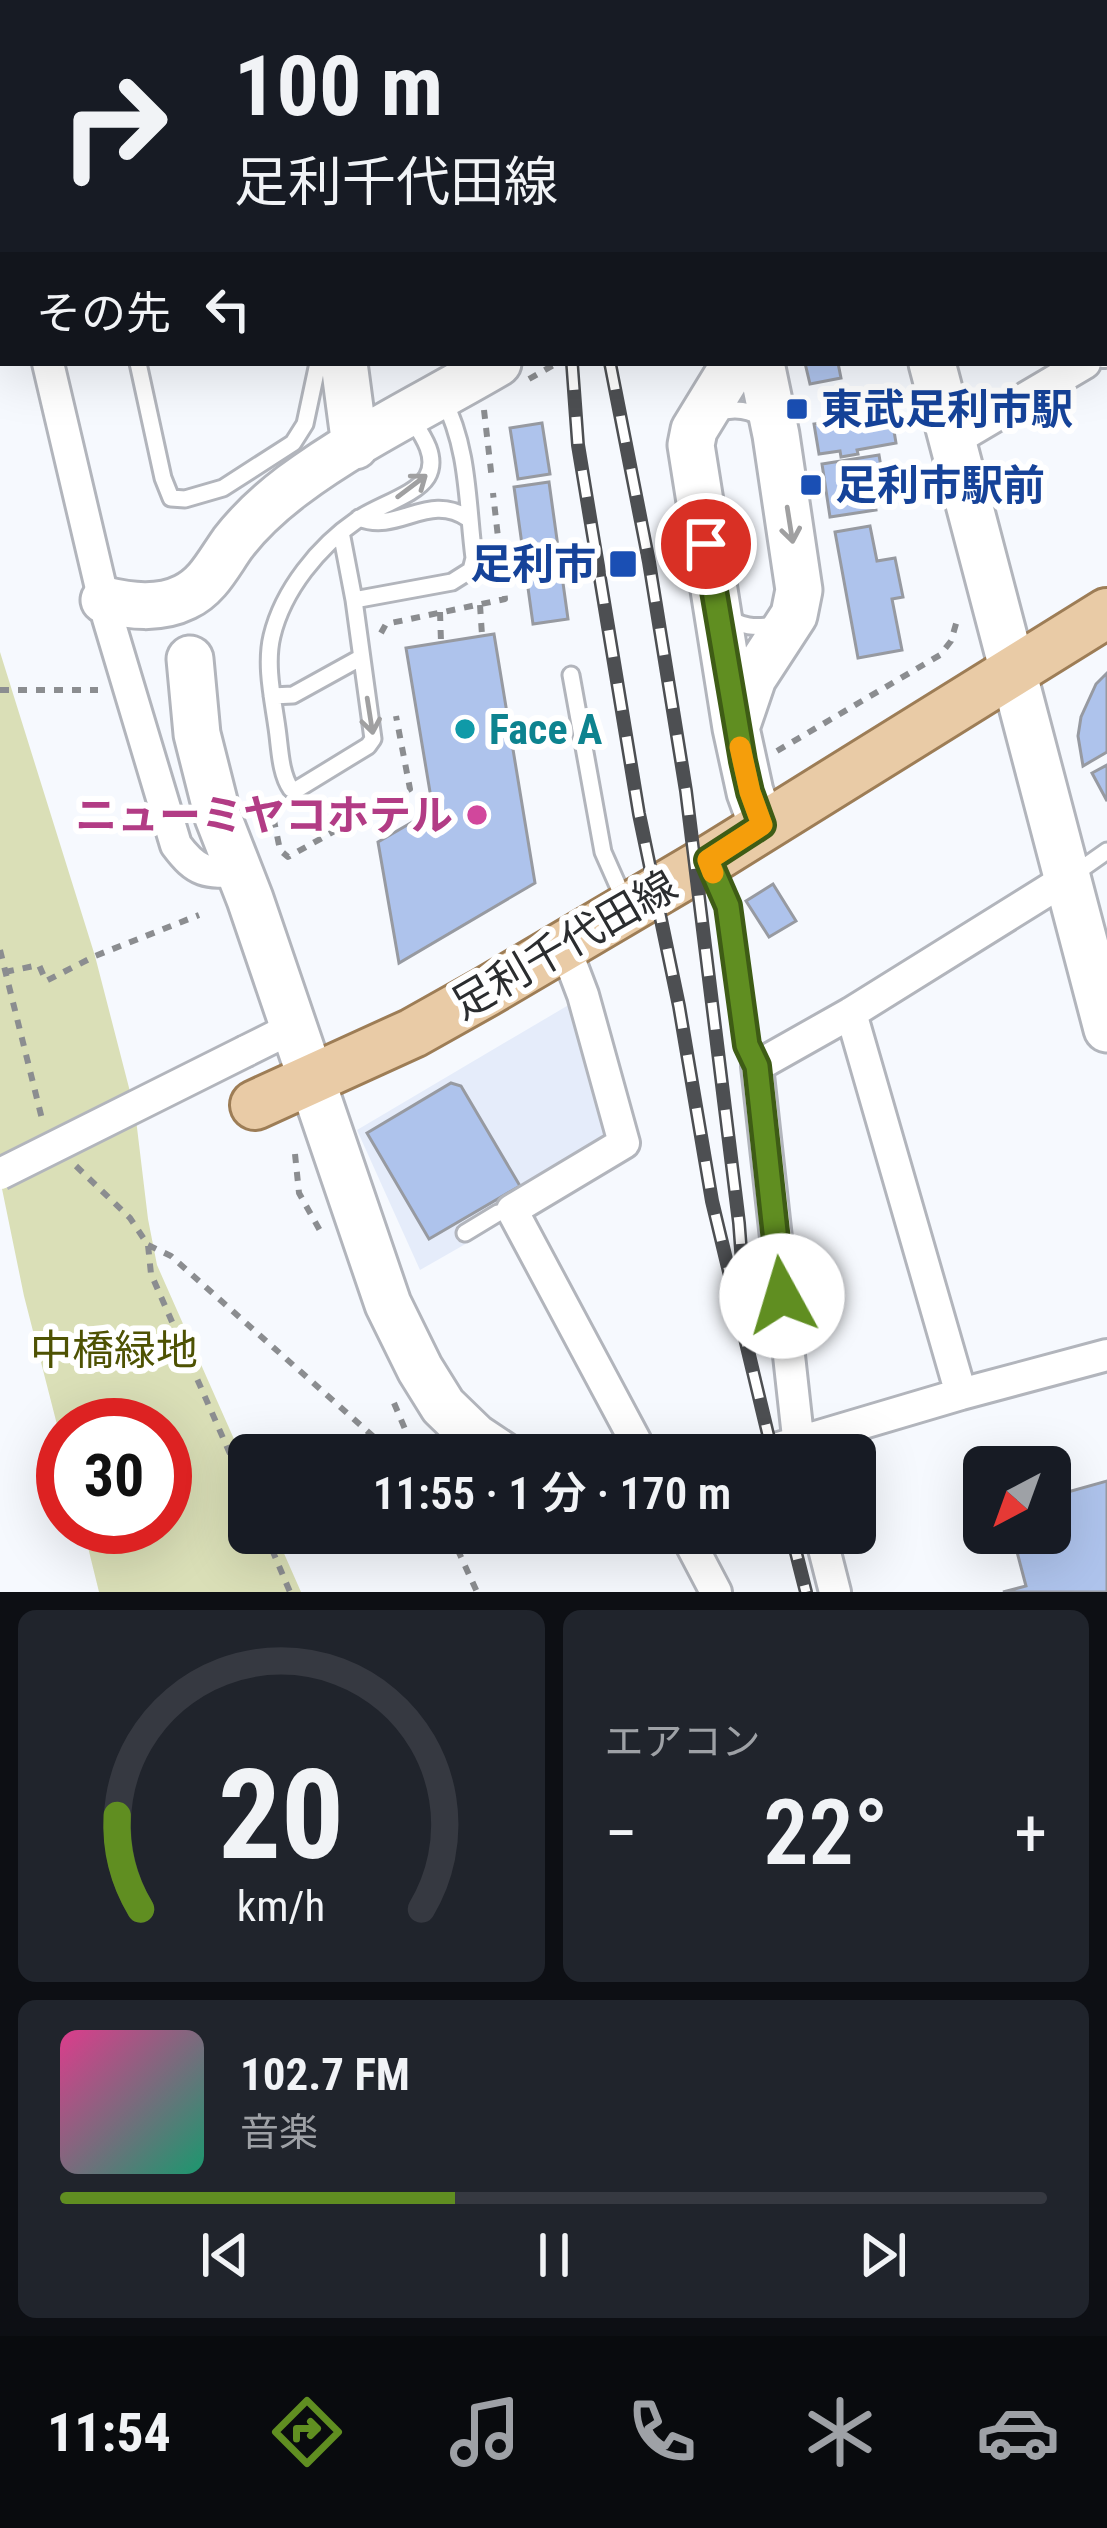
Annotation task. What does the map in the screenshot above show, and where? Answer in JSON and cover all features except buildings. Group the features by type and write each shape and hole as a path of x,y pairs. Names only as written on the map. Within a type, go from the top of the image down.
{"main road":[{"name":"足利千代田線","path":"255,1105 413,1034 708,860 1107,613"}],"street":[{"path":"50,366 104,600 176,845 196,867 208,872 239,871"},
{"path":"344,366 355,446"},
{"path":"104,600 134,607 157,604 181,599 201,587 235,540 294,485 493,366"},
{"path":"733,366 694,430 691,445 715,597 754,738"},
{"path":"762,366 800,590 794,615 753,678 750,792 762,825"},
{"path":"933,366 1107,1029"},
{"path":"953,441 1079,366"},
{"path":"190,659 193,710 205,774 388,1304 443,1406 472,1434"},
{"path":"797,1434 757,1066 1066,879"},
{"path":"564,945 625,1143 512,1210 632,1434"},
{"path":"851,1013 961,1394"},
{"path":"0,1174 282,1033"},
{"path":"843,1434 961,1394 1107,1354"},
{"path":"696,1554 716,1592"},
{"path":"825,1554 835,1592"}],"lane":[{"path":"139,366 166,486 171,498 185,499 223,488 293,443 305,424 317,366"},
{"path":"341,532 374,740 296,790 287,785 284,774 272,696 272,637 288,597 319,551 341,532 359,518 427,477 425,405 454,419 460,439 474,558 471,570 461,578 354,600"},
{"path":"694,430 708,417 741,410 760,417 776,435"},
{"path":"359,518 374,524 441,508 454,509 469,520"},
{"path":"715,597 733,621 745,625 778,624 794,615"},
{"path":"272,696 293,695 360,658"},
{"path":"571,675 603,852 627,907"},
{"path":"1066,879 1107,851"},
{"path":"708,860 728,906 747,1045 757,1066"},
{"path":"465,1233 512,1210"}],"path":[{"path":"754,738 779,751 940,655 958,621 958,603"},
{"path":"480,605 482,635"},
{"path":"440,612 441,642"},
{"path":"5,972 39,965 46,981 55,979 95,956 199,915"},
{"path":"0,950 45,1131"},
{"path":"70,1160 121,1207 148,1245 171,1256 370,1434"},
{"path":"148,1245 151,1274 228,1449"},
{"path":"274,1554 290,1592"},
{"path":"460,1554 477,1592"}],"shaded area":[{"path":"572,1003 606,1134 504,1222 420,1270 357,1130"}],"green space":[{"name":"中橋緑地","path":"0,652 95,956 135,1111 157,1265 232,1434 228,1434 228,1554 284,1554 301,1592 99,1592 90,1554 192,1554 192,1398 50,1398 0,1179"}],"railway":[{"path":"572,366 578,445 639,814 679,1006 712,1201 768,1434"},
{"path":"611,366 686,791 743,1276"},
{"path":"796,1554 806,1592"}],"slow traffic":[{"path":"713,873 708,860 762,825 740,747"}],"place":[{"name":"東武足利市駅","path":"797,409"},
{"name":"足利市駅前","path":"811,485"},
{"name":"足利市","path":"623,564"},
{"name":"Face A","path":"465,729"},
{"name":"ニューミヤコホテル","path":"477,815"}],"route":[{"path":"706,544 743,761 762,825 708,860 728,906 747,1045 757,1066 782,1296"}]}
